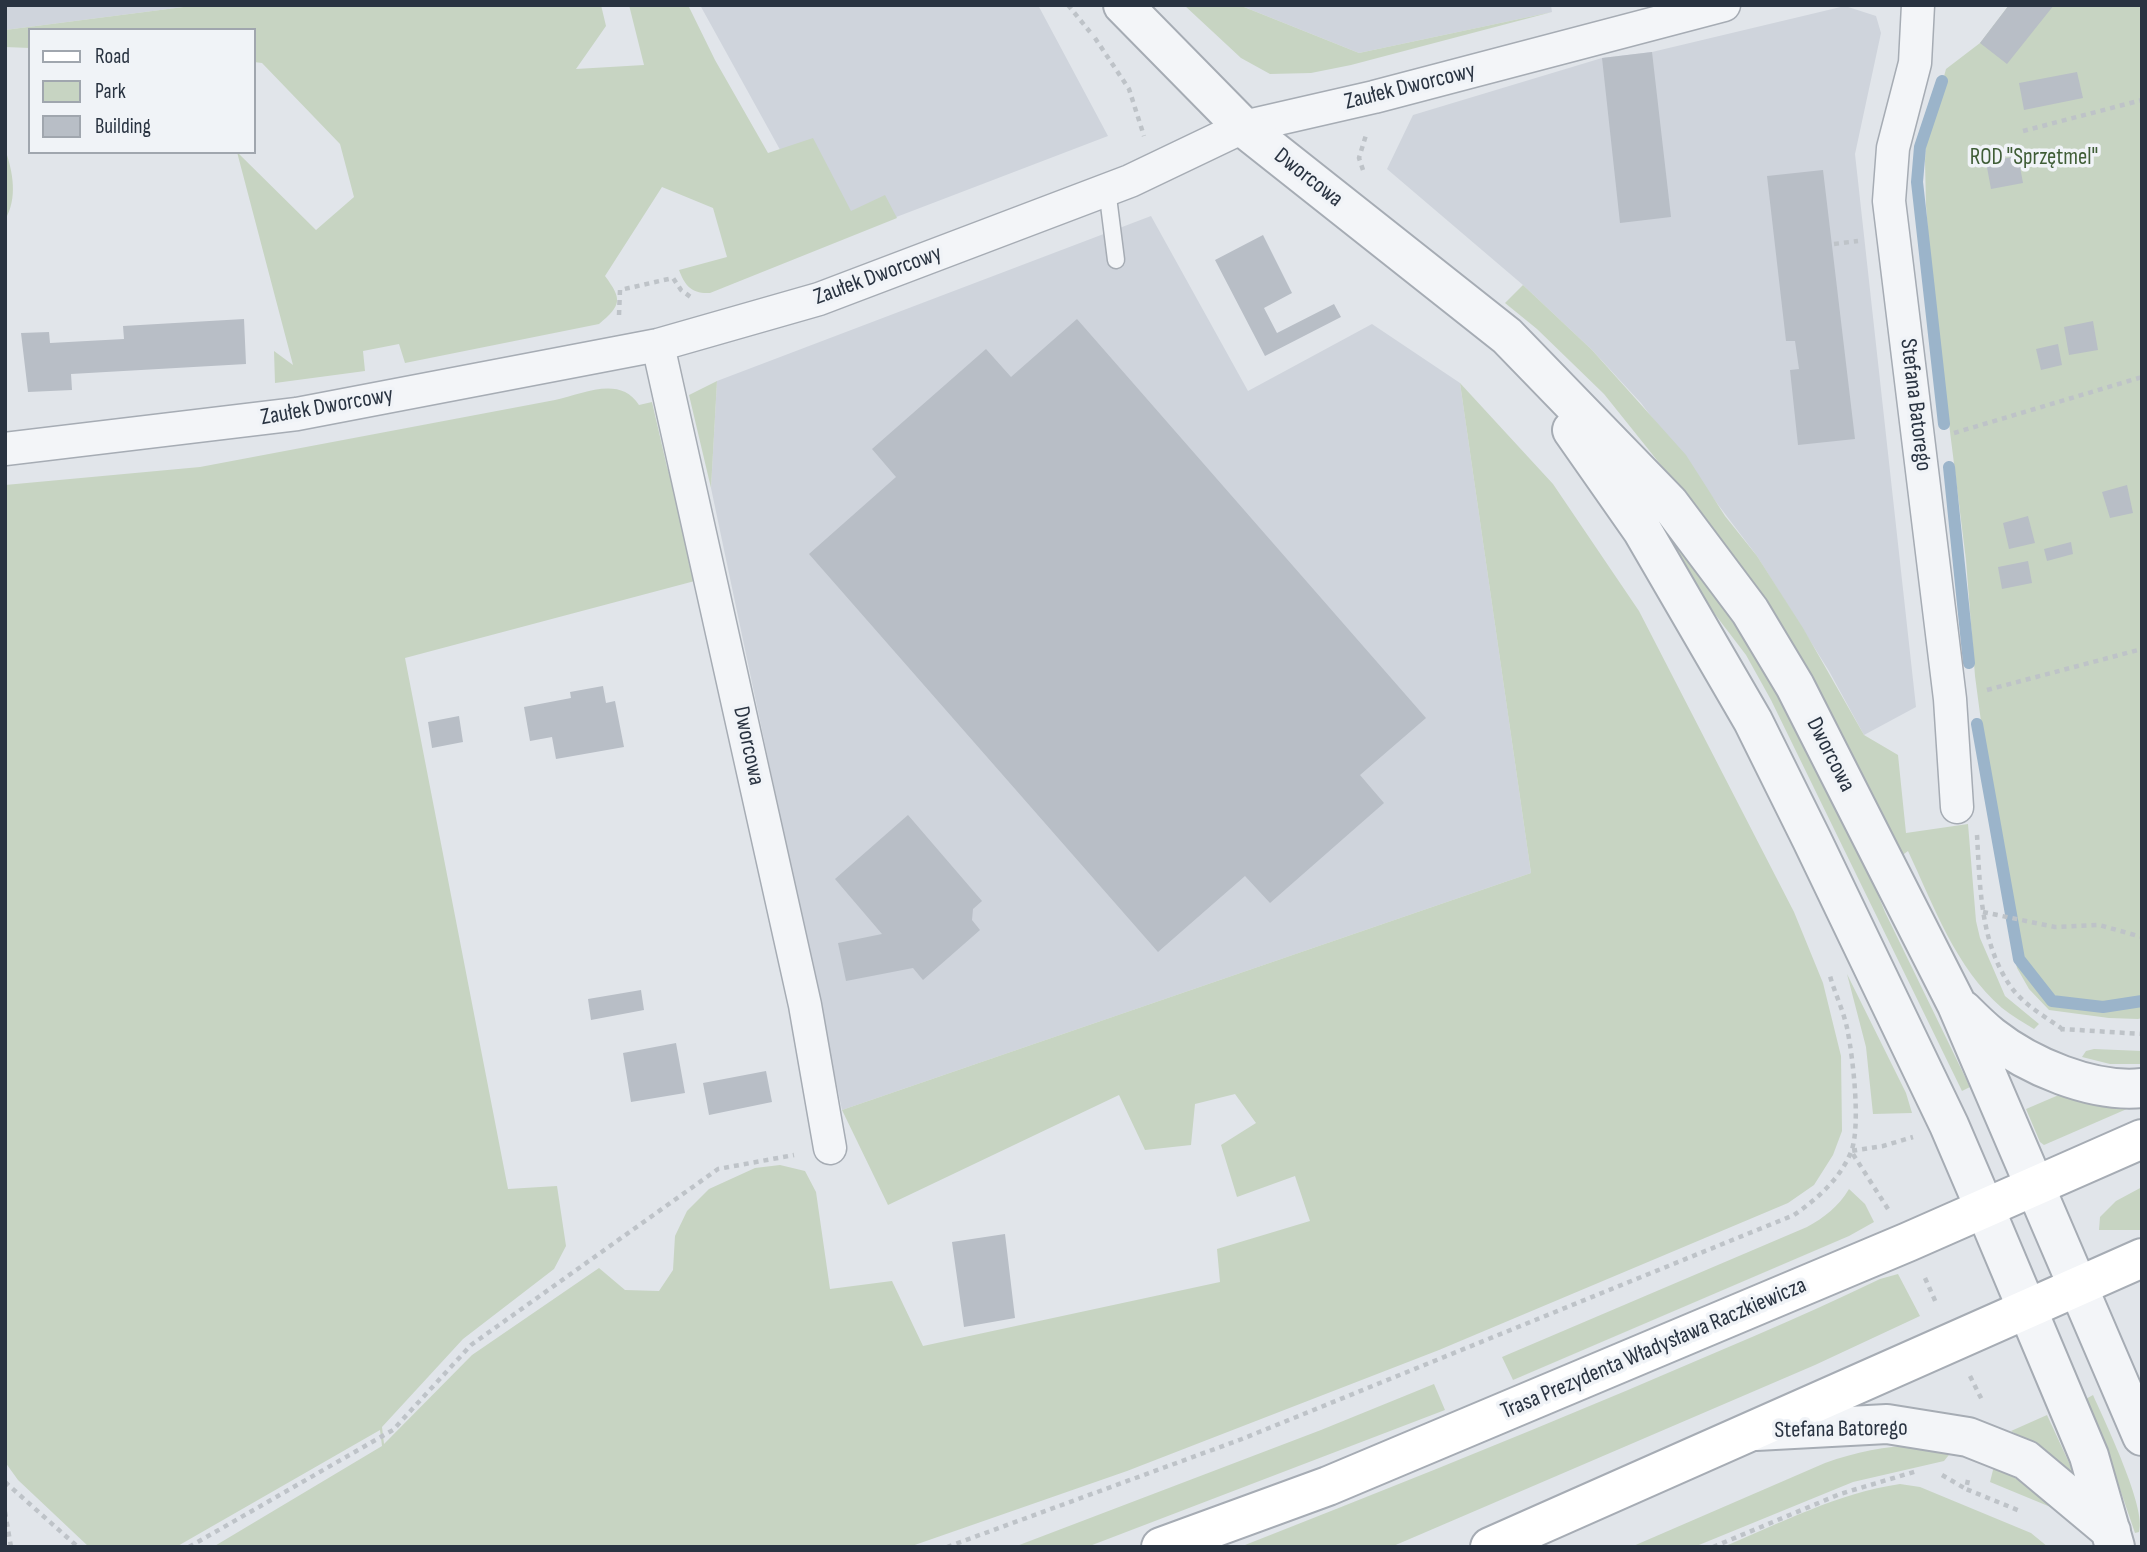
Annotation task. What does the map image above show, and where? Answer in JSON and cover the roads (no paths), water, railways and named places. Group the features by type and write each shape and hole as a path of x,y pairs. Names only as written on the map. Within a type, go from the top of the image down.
{"main road":[{"name":"Trasa Prezydenta Władysława Raczkiewicza","path":"1161,1547 1328,1486 1985,1209 2142,1139"},
{"path":"1490,1547 2142,1258"}],"street":[{"name":"Dworcowa","path":"1122,5 1243,127 1507,336 1669,503 1750,611 1794,686 1957,1005 2078,1287"},
{"name":"Zaułek Dworcowy","path":"5,449 297,414 658,345 819,299 1107,190 1243,127 1374,97 1724,5"},
{"name":"Stefana Batorego","path":"1918,5 1915,64 1893,148 1889,201 1950,699 1967,816"},
{"name":"Dworcowa","path":"1507,336 1642,530 1753,721 1949,1125 2006,1259"},
{"name":"Dworcowa","path":"658,345 804,1005 830,1148"},
{"path":"1957,1005 1992,1036 2060,1074 2100,1086 2142,1088"},
{"name":"Stefana Batorego","path":"2006,1259 2088,1456 2113,1539"},
{"path":"2078,1287 2142,1436"},
{"name":"Stefana Batorego","path":"1750,1432 1887,1424 1968,1437 2026,1460 2113,1539"}],"lane":[{"path":"1107,190 1116,260"}],"waterway":[{"path":"1942,81 1920,147 1917,182 1944,424"},
{"path":"1949,467 1969,663"},
{"path":"1977,724 2019,959 2052,1001 2103,1007 2142,1001"}],"park label":[{"name":"ROD \"Sprzętmel\"","path":"2034,158"}]}
